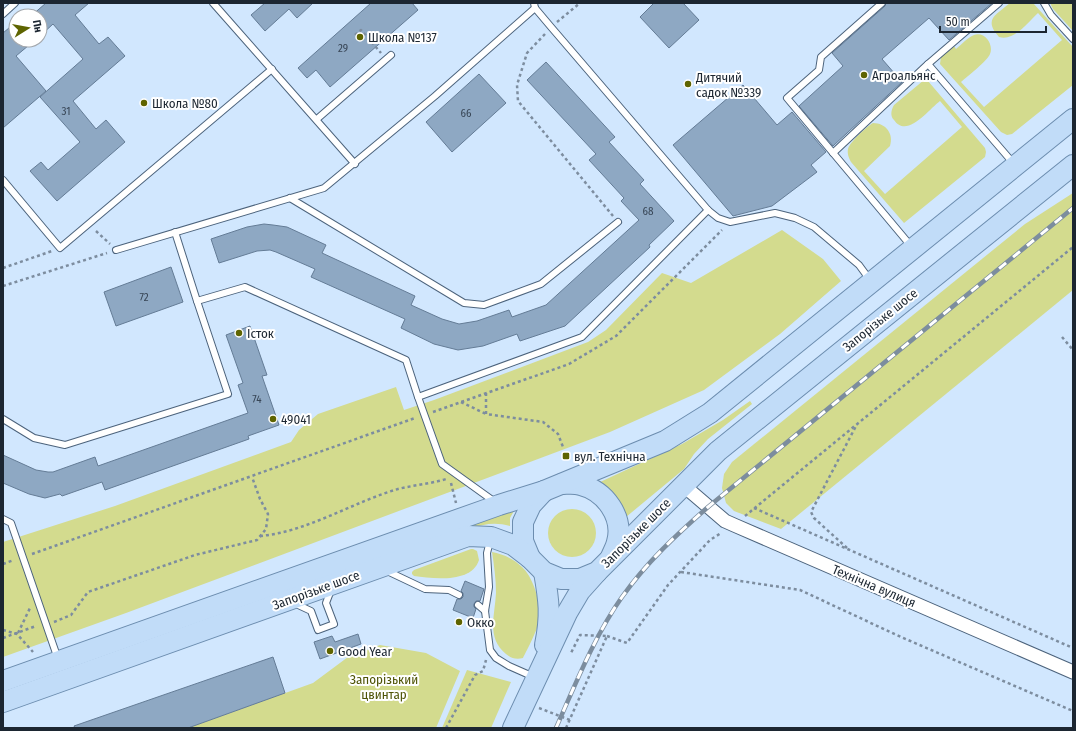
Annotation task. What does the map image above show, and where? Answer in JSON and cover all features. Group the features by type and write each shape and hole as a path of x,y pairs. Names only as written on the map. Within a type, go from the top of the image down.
{"main road":[{"name":"Запорізьке шосе","path":"3,702 61,670 499,505 553,488 665,442 710,413 1073,119"},
{"name":"Запорізьке шосе","path":"3,681 61,670 282,602 468,536 492,537 513,545 537,565 561,579 580,579 604,565 718,451 1073,165"},
{"path":"513,728 567,613 580,591 604,565 618,541 618,522 611,505 598,492 580,484 553,488 531,504 523,522 523,541 537,565 549,599 549,625 536,677"}],"street":[{"name":"Технічна вулиця","path":"683,485 724,521 1073,672"}],"lane":[{"path":"3,14 15,3"},
{"path":"213,3 355,164"},
{"path":"882,3 820,57 819,70 787,98 914,249"},
{"path":"834,153 928,64 999,3"},
{"path":"1044,3 1050,15 1073,39"},
{"path":"116,250 324,188 355,164 535,6 551,27 708,210 718,218 730,222 775,213 795,218 814,227 859,265 872,283"},
{"path":"317,120 389,57"},
{"path":"928,64 1016,166"},
{"path":"3,180 60,248 272,69"},
{"path":"290,198 464,303 484,305 541,284 618,222"},
{"path":"418,397 582,337 708,210"},
{"path":"3,419 34,438 65,445 228,394 175,232"},
{"path":"197,301 245,287 406,360 442,464 499,505"},
{"path":"3,519 11,523 61,670"},
{"path":"492,537 487,553 489,587 485,611 490,650 496,658 509,666 536,677"},
{"path":"380,567 425,589 449,590 459,595"},
{"path":"282,602 299,604 311,611 318,630 324,628 334,624 326,603 330,591 339,582"},
{"path":"478,605 485,611"}],"path":[{"path":"580,3 551,27 527,53 517,85 518,101 618,222"},
{"path":"355,35 361,30 389,57"},
{"path":"3,564 570,364 616,336 730,222"},
{"path":"3,286 116,250 88,223"},
{"path":"571,653 580,635 607,636 627,643 668,585 710,540 734,525 1073,247"},
{"path":"3,268 60,248"},
{"path":"1062,337 1073,350"},
{"path":"486,394 486,414"},
{"path":"461,402 486,414 543,422 558,434 563,447"},
{"path":"849,550 814,518 811,512 857,423"},
{"path":"3,638 45,623 51,624 71,615 88,592 195,555 257,540 266,529 268,514 260,499 252,476"},
{"path":"260,536 278,535 398,489 450,478 456,505"},
{"path":"754,508 1073,648"},
{"path":"14,560 16,567"},
{"path":"680,572 800,590 901,637 1073,711"},
{"path":"17,634 30,608 28,602"},
{"path":"3,630 17,634 34,651"},
{"path":"566,728 607,636"},
{"path":"446,728 475,675 483,671 490,650"},
{"path":"539,708 570,720"}],"green space":[{"path":"1010,3 1033,3 1073,47 1073,85 1012,134 1007,135 1001,132 940,64 941,57 954,46 956,49 974,35 978,34 985,37 990,43 990,54 982,64 961,82 984,107 1062,40 1038,13 1015,34 1005,38 999,37 994,31 992,21 996,14"},
{"path":"1050,3 1073,3 1073,31 1053,9"},
{"path":"924,80 928,81 985,148 986,152 985,157 904,223 851,162 848,149 859,135 873,123 878,123 888,130 891,137 890,146 864,171 885,194 962,127 940,101 924,116 911,125 899,125 894,120 891,113 894,105"},
{"path":"1073,193 1073,290 781,529 734,511 726,503 722,488 724,474 732,462 1025,224"},
{"path":"782,230 823,259 841,281 780,334 704,390 610,432 126,613 3,657 3,542 115,506 291,442 299,430 318,414 396,387 404,410 588,342 606,330 662,273 691,283"},
{"path":"750,401 752,404 708,439 694,454 684,469 626,517 598,483 682,444 723,420"},
{"path":"515,509 510,518 510,526 490,524 469,529 468,524"},
{"path":"572,509 581,511 589,516 594,524 596,533 594,542 589,550 581,555 572,557 563,555 555,550 550,542 548,533 550,524 555,516 563,511"},
{"path":"471,549 477,551 479,560 469,573 451,578 432,578 414,576 412,574 414,570"},
{"path":"492,552 508,557 522,567 530,578 536,592 540,615 539,621 535,634 523,658 520,659 512,658 508,655 500,648 496,641 493,618 496,588"},
{"name":"Запорізький цвинтар","path":"380,645 426,653 460,671 436,728 188,728 313,683 348,657"},
{"path":"467,670 511,682 491,728 442,728"}],"building":[{"path":"46,3 89,3 75,15 99,44 108,37 125,56 73,101 96,129 106,120 125,142 57,201 30,171 41,162 48,170 80,142 40,97 83,59 53,24 48,29 48,8 40,8"},
{"path":"265,3 313,3 297,18 289,9 265,31 251,15"},
{"path":"371,3 412,3 418,10 330,87 316,70 307,78 298,68"},
{"path":"654,3 683,3 699,20 669,48 640,17"},
{"name":"Агроальянс","path":"886,3 992,3 949,40 929,18 882,59 902,82 833,146 799,106 843,66 832,53 885,6"},
{"path":"8,29 8,48 26,48 16,56 46,91 3,128 3,33"},
{"path":"546,62 615,137 609,142 644,180 640,184 674,221 649,245 650,247 565,326 520,341 517,334 483,346 458,350 434,344 401,328 405,319 311,277 315,269 276,252 270,250 257,251 219,263 211,239 247,227 264,224 273,225 287,227 326,245 322,253 415,296 411,305 442,319 459,324 477,321 509,310 512,317 546,305 639,220 621,201 624,198 589,160 596,154 527,80"},
{"path":"479,74 506,103 452,152 426,122"},
{"path":"743,85 777,125 792,112 826,152 811,165 817,172 772,206 733,216 673,145"},
{"path":"171,267 183,302 116,326 104,292"},
{"path":"250,326 267,375 262,376 279,425 248,436 249,439 105,490 102,482 62,496 60,494 45,498 29,494 3,483 3,455 36,470 48,472 53,472 95,457 98,466 248,413 238,385 243,383 226,335"},
{"path":"465,581 484,589 480,601 476,601 474,604 476,609 473,618 453,610 457,599 461,599 463,597 463,593 461,591"},
{"name":"Good Year","path":"358,634 361,644 320,659 314,642 332,636 335,642"},
{"path":"273,657 285,693 188,728 75,728 74,726"}],"railway":[{"path":"556,728 603,627 622,597 641,572 662,549 708,507 1073,208"}],"place":[{"name":"Школа №137","path":"360,37"},
{"name":"Агроальянс","path":"864,75"},
{"name":"Дитячий садок №339","path":"688,84"},
{"name":"Школа №80","path":"144,103"},
{"name":"Істок","path":"239,333"},
{"name":"49041","path":"273,419"},
{"name":"вул. Технічна","path":"566,456"},
{"name":"Окко","path":"459,622"},
{"name":"Good Year","path":"330,651"}]}
